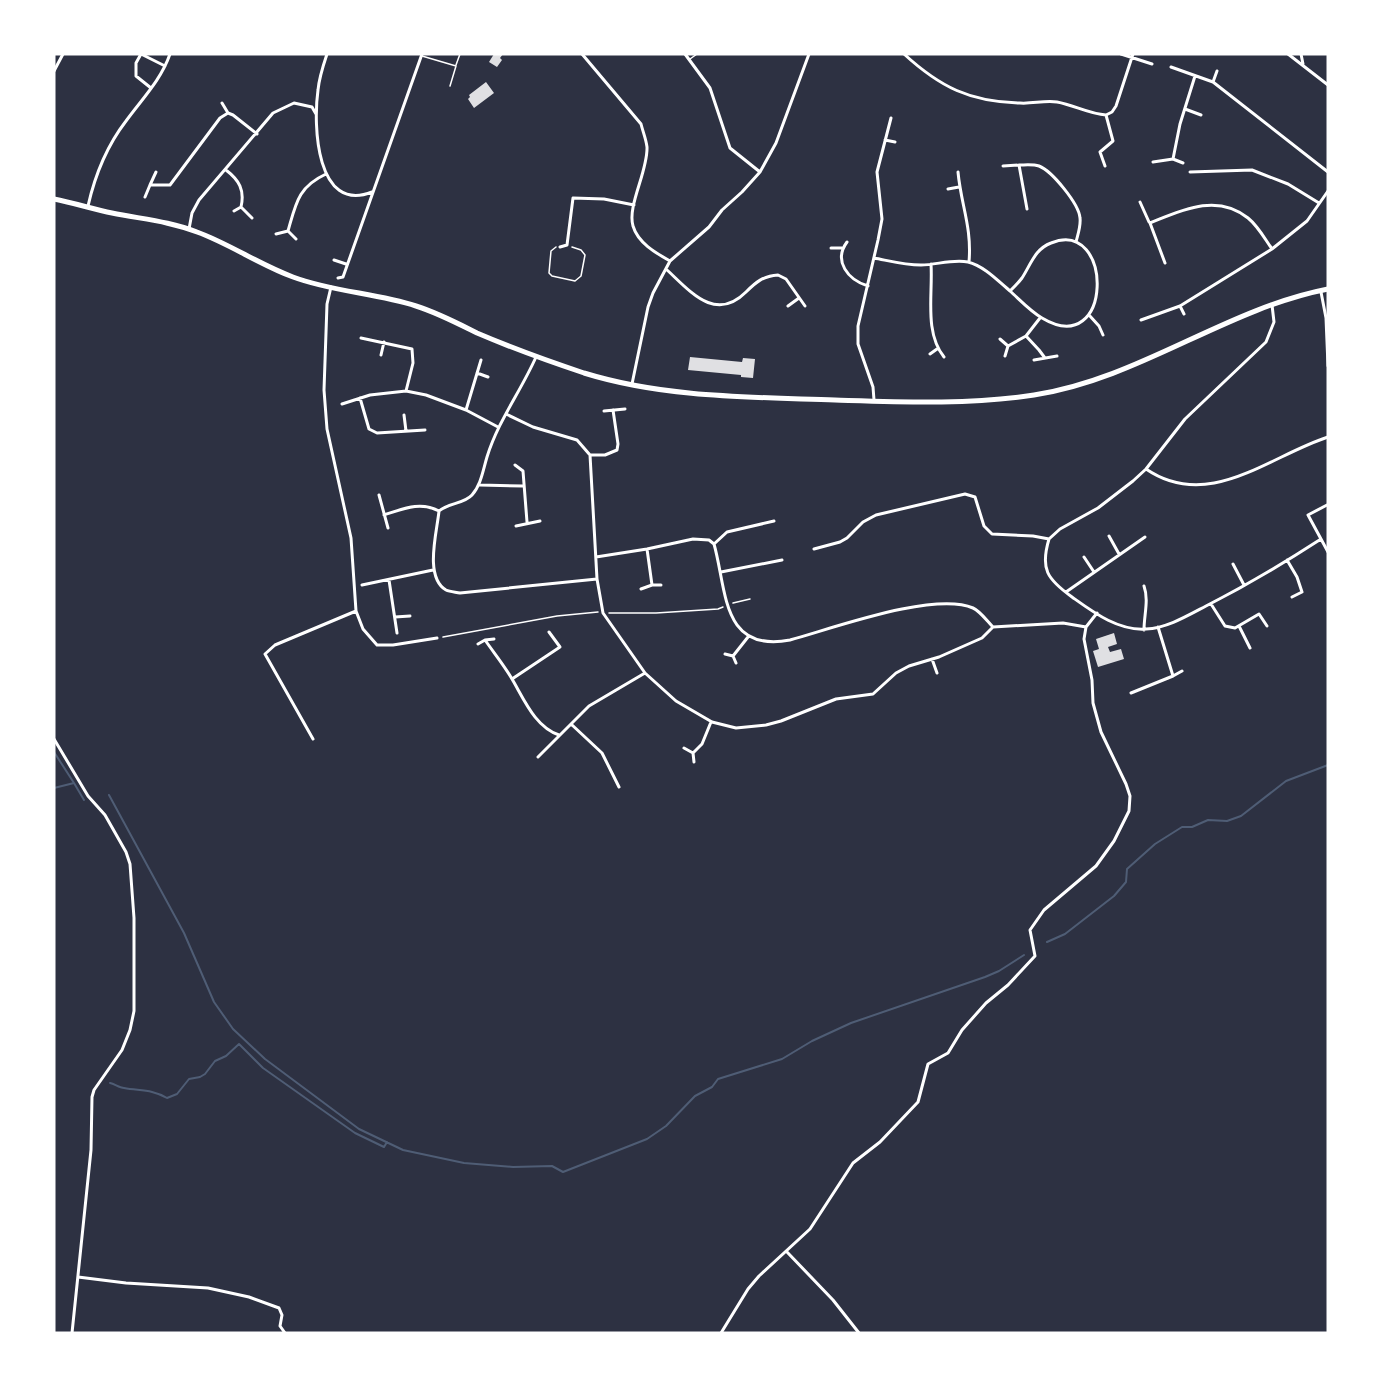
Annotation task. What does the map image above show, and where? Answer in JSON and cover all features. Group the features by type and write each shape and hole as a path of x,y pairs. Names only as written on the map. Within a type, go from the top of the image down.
{"highway":[{"path":"54,199 110,213 167,222 189,229 216,240 252,260 296,278 417,306 536,356 586,374 631,385 691,394 874,401 1003,399 1036,395 1076,387 1108,376 1272,304 1328,289"}],"street":[{"path":"54,71 63,54"},
{"path":"151,88 136,76 136,63 141,54 165,66"},
{"path":"88,207 95,177 104,155 125,121 137,109 151,88 170,54"},
{"path":"327,54 318,90 316,114 320,152 326,174 332,184 354,197 372,192"},
{"path":"582,54 641,124 645,138 646,158 632,219 637,234 654,252 670,261"},
{"path":"685,54 710,88 730,148 760,172"},
{"path":"631,385 652,294 670,261 709,227 722,210 760,172 776,143 809,54"},
{"path":"904,54 937,81 967,96 989,102 1023,104 1057,102 1106,115"},
{"path":"1120,54 1152,64"},
{"path":"1288,54 1328,85"},
{"path":"1300,54 1303,66"},
{"path":"338,278 343,277 422,55"},
{"path":"1106,115 1116,106 1132,56"},
{"path":"1171,67 1212,82 1328,172"},
{"path":"1212,82 1216,71"},
{"path":"1173,159 1195,76"},
{"path":"222,103 228,113 257,134"},
{"path":"189,229 192,213 200,200 273,113 286,105 302,104 312,107 316,114"},
{"path":"1185,109 1201,115"},
{"path":"150,185 170,185 220,118 228,113"},
{"path":"1105,166 1100,152 1113,141 1106,115"},
{"path":"874,401 873,387 858,344 858,326 882,219 877,172 891,118"},
{"path":"885,140 895,142"},
{"path":"1153,162 1173,159 1183,163"},
{"path":"1019,165 1026,209"},
{"path":"1003,166 1037,165 1048,171 1074,202 1080,216 1080,228 1076,242"},
{"path":"226,169 240,183 243,200 241,207 234,211"},
{"path":"1190,172 1252,170 1287,184 1319,203"},
{"path":"145,197 156,172"},
{"path":"958,172 959,187 968,223 969,262"},
{"path":"288,231 302,191 326,174"},
{"path":"948,189 959,187"},
{"path":"1141,320 1179,306 1272,249 1307,221 1328,191"},
{"path":"567,244 573,198 604,199 634,205"},
{"path":"1140,202 1166,263"},
{"path":"1150,223 1201,204 1217,205 1236,210 1250,219 1272,249"},
{"path":"241,207 252,218"},
{"path":"276,234 288,231"},
{"path":"288,231 296,239"},
{"path":"874,258 902,264 969,262 992,276 1040,318 1069,326 1084,321 1089,315 1096,295 1097,270 1089,254 1076,242 1065,240 1050,243 1036,254 1022,278 1010,291"},
{"path":"847,242 842,248 843,267 856,283 868,286"},
{"path":"567,244 571,247"},
{"path":"560,247 567,244"},
{"path":"831,248 842,248"},
{"path":"334,260 346,264"},
{"path":"931,264 930,305 937,349 944,357"},
{"path":"666,269 698,297 720,305 736,301 757,281 778,275 786,279 806,306"},
{"path":"330,287 327,304 324,390 327,429 351,538 356,611 363,629 376,645 393,645 437,638"},
{"path":"1321,290 1326,318 1328,366"},
{"path":"788,306 799,298"},
{"path":"1272,304 1274,322 1266,342 1185,419 1146,469 1133,481 1098,508 1060,529 1049,539 1044,563 1049,576 1066,592 1097,614 1119,625 1144,630 1174,622 1211,604 1321,539"},
{"path":"1179,306 1184,314"},
{"path":"1089,315 1103,334"},
{"path":"1005,356 1008,346 1026,336 1040,318"},
{"path":"1026,336 1044,358"},
{"path":"361,338 412,349 413,363 406,391"},
{"path":"1000,339 1008,346"},
{"path":"381,355 384,342"},
{"path":"930,354 937,349"},
{"path":"536,356 525,382 498,427 480,485 470,498 444,506 439,511 433,570 439,584 447,591 460,593 597,579"},
{"path":"1034,360 1057,356"},
{"path":"466,410 481,360"},
{"path":"477,373 488,377"},
{"path":"342,404 360,398 406,391 426,395 466,410 498,427"},
{"path":"360,398 369,429 377,433 425,430"},
{"path":"604,411 625,409"},
{"path":"590,455 605,455 617,450 614,410"},
{"path":"506,414 533,427 577,440 590,455 597,579 603,613 645,673 676,701 712,722 736,728 766,725 836,699 873,694 896,673 982,638 993,627 1063,623 1086,627"},
{"path":"404,415 406,431"},
{"path":"1146,469 1161,479 1179,484 1193,485 1225,481 1241,476 1302,446 1328,437"},
{"path":"515,465 523,471 527,522"},
{"path":"480,485 523,486"},
{"path":"814,549 840,542 863,522 876,515 965,494 975,497 984,526 992,534 1049,539"},
{"path":"379,495 388,528"},
{"path":"384,515 416,505 430,506 439,511"},
{"path":"1327,505 1308,515 1328,552"},
{"path":"516,525 540,521"},
{"path":"714,544 727,532 774,521"},
{"path":"1109,536 1119,554"},
{"path":"1066,592 1145,537"},
{"path":"596,557 693,539 709,540 714,544 726,606 731,616 748,637 776,643 888,613 935,604 954,604 973,608 993,627"},
{"path":"647,549 652,585"},
{"path":"1084,557 1094,572"},
{"path":"721,572 782,560"},
{"path":"1287,560 1297,577 1302,592 1292,597"},
{"path":"1233,564 1244,585"},
{"path":"362,585 433,570"},
{"path":"389,580 397,633"},
{"path":"641,589 661,585"},
{"path":"1144,586 1147,596 1144,630"},
{"path":"1211,604 1225,627 1235,628 1259,614 1267,626"},
{"path":"313,739 265,654 275,645 356,611"},
{"path":"721,1333 748,1289 759,1276 810,1229 854,1162 880,1142 918,1102 928,1064 948,1053 962,1030 986,1003 1008,985 1035,956 1030,930 1044,910 1096,866 1114,841 1130,811 1130,796 1126,784 1101,732 1093,703 1092,680 1084,639 1086,627 1097,614"},
{"path":"395,617 410,616"},
{"path":"1239,626 1250,648"},
{"path":"1158,627 1173,676"},
{"path":"512,679 560,647 549,632"},
{"path":"733,656 748,637"},
{"path":"478,644 494,639"},
{"path":"485,640 542,724 550,732 560,735"},
{"path":"725,654 733,656"},
{"path":"733,656 736,663"},
{"path":"932,659 937,673"},
{"path":"1131,693 1182,671"},
{"path":"538,757 589,706 645,673"},
{"path":"693,753 702,744 712,722"},
{"path":"571,724 603,753 619,787"},
{"path":"54,739 88,796 105,815 126,852 130,864 134,918 132,1020 122,1050 94,1090 92,1097 91,1150 72,1333"},
{"path":"684,748 693,753"},
{"path":"693,753 694,762"},
{"path":"787,1252 833,1300 859,1333"},
{"path":"78,1277 126,1283 208,1288 235,1294 279,1308 282,1315 280,1326 285,1333"}],"lane":[{"path":"450,86 460,54"},
{"path":"689,59 697,54"},
{"path":"422,55 456,66"}],"path":[{"path":"560,247 553,248 551,251 549,273 552,276 575,281 581,276 585,255 581,250 571,247"},
{"path":"437,638 557,616 594,612 656,613 718,609"}],"building":[{"path":"494,54 503,54 497,67 489,62"},
{"path":"486,82 494,93 474,108 468,99 469,95"},
{"path":"690,357 742,362 743,358 755,359 753,378 688,370"},
{"path":"1114,633 1117,644 1108,647 1110,652 1121,649 1124,659 1098,667 1093,651 1099,649 1096,639"}],"waterway":[{"path":"54,752 74,783"},
{"path":"1047,942 1065,934 1114,896 1126,882 1127,869 1155,844 1182,827 1192,827 1208,820 1227,821 1241,816 1286,781 1328,765"},
{"path":"54,788 74,783 84,800"},
{"path":"109,795 184,933 214,1002 233,1029 265,1059 359,1129 403,1150 464,1163 513,1167 552,1166 563,1172 647,1139 666,1126 695,1096 712,1087 718,1079 782,1059 812,1041 851,1023 985,977 1024,955"},
{"path":"110,1083 167,1098 177,1094 189,1079 205,1074 215,1061 226,1056 239,1044 263,1068 355,1133 384,1147 387,1142"}]}
